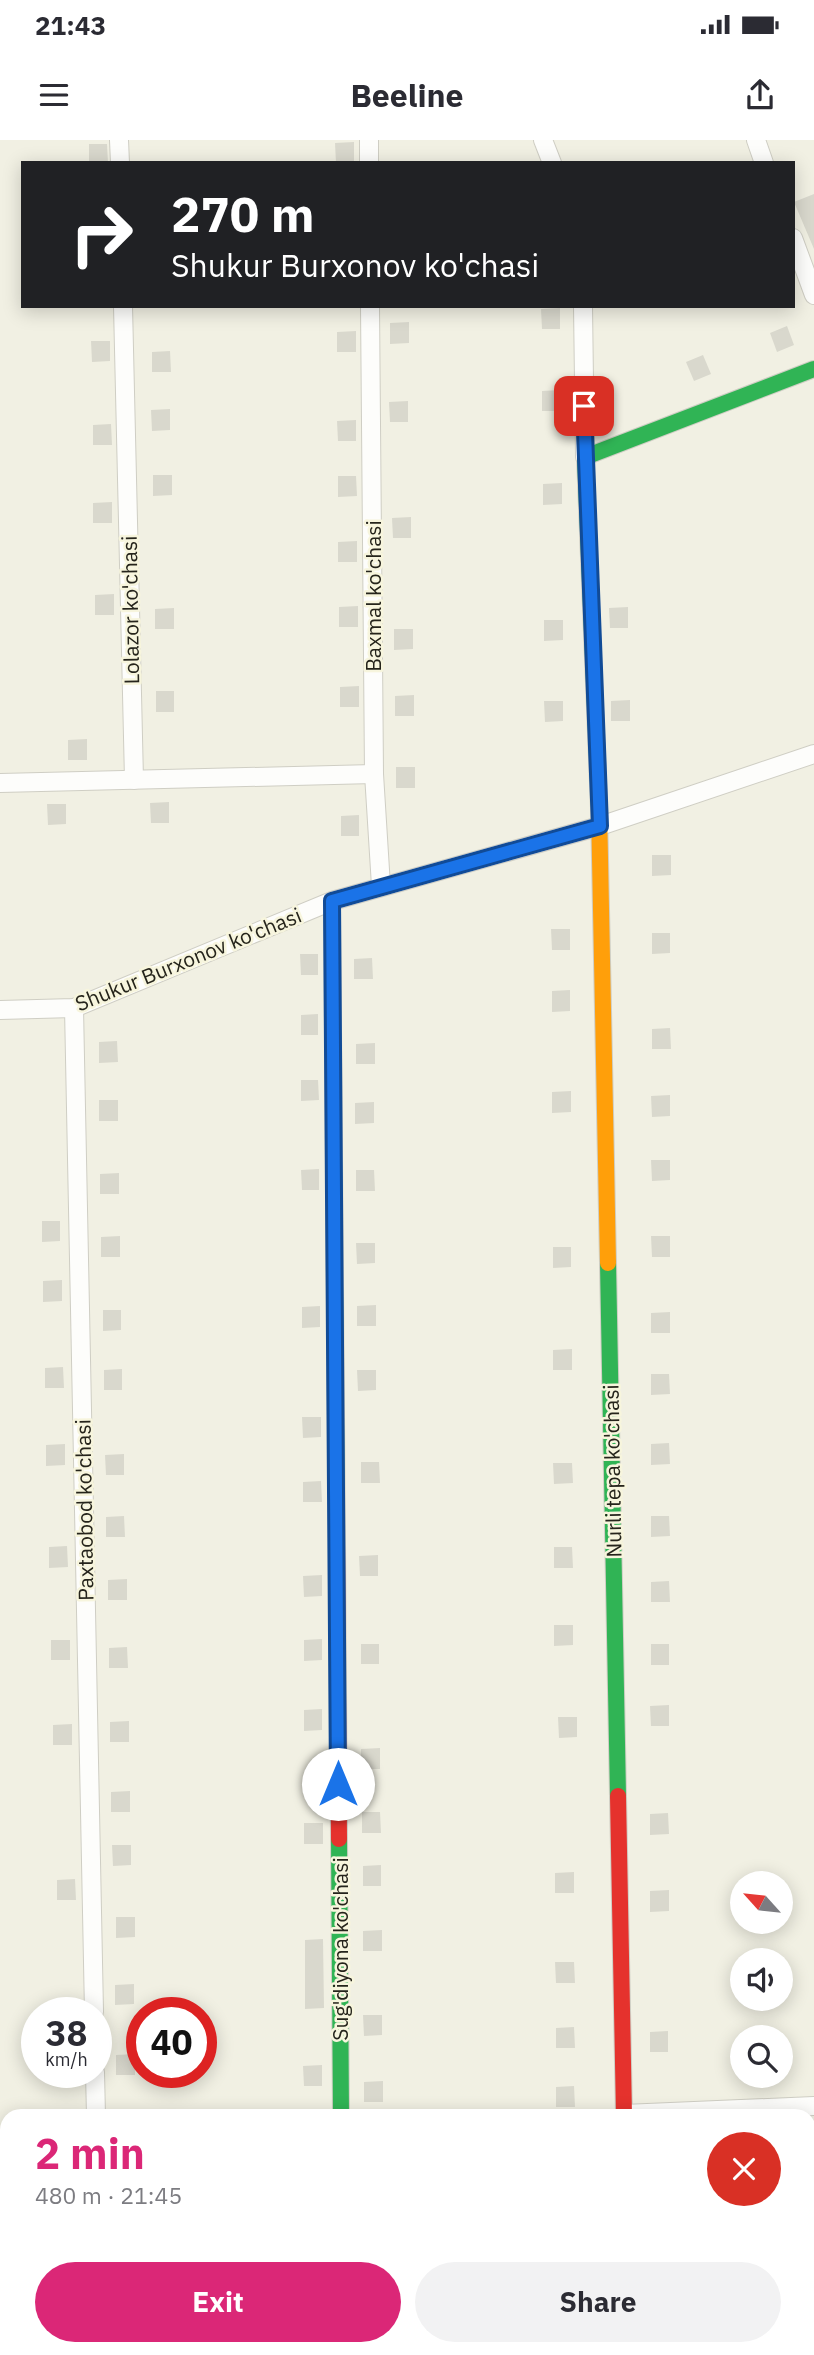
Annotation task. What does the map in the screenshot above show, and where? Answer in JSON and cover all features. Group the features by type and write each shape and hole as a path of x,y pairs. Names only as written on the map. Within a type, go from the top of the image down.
{"street":[{"path":"119,140 120,161"},
{"path":"369,140 369,161"},
{"path":"543,140 551,161"},
{"path":"756,140 763,161"},
{"path":"795,243 814,295"},
{"name":"Lolazor ko'chasi","path":"123,308 134,780"},
{"name":"Baxmal ko'chasi","path":"370,308 374,774 381,886"},
{"path":"583,308 585,457 814,369"},
{"name":"Nurli tepa ko'chasi","path":"585,457 600,826 624,2109"},
{"name":"Shukur Burxonov ko'chasi","path":"0,1010 74,1008 332,901 600,826 814,754"},
{"path":"0,783 374,774"},
{"name":"Sug'diyona ko'chasi","path":"332,901 341,2109"},
{"name":"Paxtaobod ko'chasi","path":"74,1008 94,1997"},
{"path":"95,2088 96,2109"},
{"path":"751,2109 814,2106"}],"building":[{"path":"354,142 354,161 336,161 335,143"},
{"path":"89,144 107,144 108,161 89,161"},
{"path":"814,194 814,249 795,204 795,202"},
{"path":"560,308 560,329 542,329 541,309"},
{"path":"409,322 409,343 390,344 390,323"},
{"path":"787,326 794,345 777,352 770,333"},
{"path":"356,331 356,352 337,352 337,332"},
{"path":"91,341 110,341 110,361 92,362"},
{"path":"170,351 171,372 152,372 152,352"},
{"path":"703,355 711,374 694,381 686,362"},
{"path":"561,390 561,411 542,411 542,391"},
{"path":"408,401 408,422 390,422 389,402"},
{"path":"170,409 170,430 152,431 151,410"},
{"path":"356,420 356,441 338,441 337,421"},
{"path":"111,424 112,445 93,445 93,425"},
{"path":"153,475 172,475 172,495 153,496"},
{"path":"338,476 356,476 357,496 338,497"},
{"path":"562,483 562,504 543,505 543,484"},
{"path":"112,502 112,523 93,523 93,503"},
{"path":"411,517 411,538 393,538 392,518"},
{"path":"357,541 357,562 338,562 338,542"},
{"path":"114,594 114,615 95,615 95,595"},
{"path":"358,606 358,627 339,627 339,607"},
{"path":"628,607 628,628 610,628 609,608"},
{"path":"174,608 174,629 155,629 155,609"},
{"path":"544,620 563,620 563,640 544,641"},
{"path":"394,629 413,629 413,649 394,650"},
{"path":"359,686 359,707 340,707 340,687"},
{"path":"156,691 174,691 174,712 156,712"},
{"path":"414,695 414,716 395,716 395,696"},
{"path":"630,700 630,721 611,721 611,701"},
{"path":"544,701 563,701 563,721 545,722"},
{"path":"87,739 87,760 68,760 68,740"},
{"path":"396,767 415,767 415,788 396,788"},
{"path":"169,802 169,823 151,823 150,803"},
{"path":"47,804 66,804 66,824 48,825"},
{"path":"359,815 359,836 341,836 341,816"},
{"path":"652,855 671,855 671,875 652,876"},
{"path":"551,929 570,929 570,950 552,950"},
{"path":"652,933 670,933 670,953 652,954"},
{"path":"300,954 318,954 318,975 301,975"},
{"path":"372,958 373,979 354,979 354,959"},
{"path":"570,990 570,1011 552,1012 552,991"},
{"path":"318,1014 318,1035 301,1035 301,1015"},
{"path":"670,1028 671,1049 652,1049 652,1029"},
{"path":"117,1041 118,1062 99,1063 99,1042"},
{"path":"375,1043 375,1064 356,1064 356,1044"},
{"path":"301,1080 318,1080 319,1100 301,1101"},
{"path":"571,1091 571,1112 552,1113 552,1092"},
{"path":"670,1095 670,1116 652,1117 651,1096"},
{"path":"99,1100 118,1100 118,1121 99,1121"},
{"path":"374,1102 374,1123 355,1124 355,1103"},
{"path":"651,1160 670,1160 670,1180 652,1181"},
{"path":"319,1169 319,1190 302,1190 301,1170"},
{"path":"356,1170 374,1170 375,1191 356,1191"},
{"path":"119,1173 119,1194 100,1194 100,1174"},
{"path":"42,1221 60,1221 60,1241 42,1242"},
{"path":"120,1236 120,1257 101,1257 101,1237"},
{"path":"651,1236 670,1236 670,1257 652,1257"},
{"path":"356,1243 375,1243 375,1263 357,1264"},
{"path":"553,1247 571,1247 571,1267 553,1268"},
{"path":"62,1280 62,1301 43,1302 43,1281"},
{"path":"376,1305 376,1326 357,1326 357,1306"},
{"path":"320,1306 320,1327 302,1328 302,1307"},
{"path":"103,1310 121,1310 121,1330 103,1331"},
{"path":"670,1312 670,1333 651,1333 651,1313"},
{"path":"572,1349 572,1370 553,1370 553,1350"},
{"path":"63,1367 64,1388 45,1388 45,1368"},
{"path":"122,1369 122,1390 104,1390 104,1370"},
{"path":"357,1370 376,1370 376,1390 358,1391"},
{"path":"651,1374 669,1374 670,1394 651,1395"},
{"path":"302,1417 321,1417 321,1437 303,1438"},
{"path":"669,1443 670,1464 651,1465 651,1444"},
{"path":"65,1444 65,1465 46,1466 46,1445"},
{"path":"124,1454 124,1475 106,1475 105,1455"},
{"path":"361,1462 379,1462 380,1483 361,1483"},
{"path":"553,1463 572,1463 573,1483 554,1484"},
{"path":"321,1481 322,1502 303,1502 303,1482"},
{"path":"124,1516 125,1537 106,1537 106,1517"},
{"path":"651,1516 669,1516 670,1536 651,1537"},
{"path":"67,1546 68,1567 49,1568 49,1547"},
{"path":"554,1547 572,1547 573,1568 554,1568"},
{"path":"378,1555 378,1576 360,1576 359,1556"},
{"path":"322,1575 322,1596 304,1597 303,1576"},
{"path":"127,1579 127,1600 108,1600 108,1580"},
{"path":"669,1581 670,1602 651,1602 651,1582"},
{"path":"554,1625 573,1625 573,1645 554,1646"},
{"path":"322,1639 322,1660 304,1661 304,1640"},
{"path":"51,1640 70,1640 70,1660 51,1660"},
{"path":"361,1644 379,1644 379,1664 361,1664"},
{"path":"651,1644 669,1644 669,1665 651,1665"},
{"path":"127,1647 128,1668 109,1668 109,1648"},
{"path":"669,1705 669,1726 651,1726 650,1706"},
{"path":"322,1709 322,1730 304,1731 304,1710"},
{"path":"558,1717 577,1717 577,1737 559,1738"},
{"path":"129,1721 129,1742 110,1742 110,1722"},
{"path":"72,1724 72,1745 53,1745 53,1725"},
{"path":"380,1748 380,1769 361,1769 361,1749"},
{"path":"130,1791 130,1812 111,1812 111,1792"},
{"path":"362,1812 380,1812 381,1833 362,1833"},
{"path":"668,1813 669,1834 650,1835 650,1814"},
{"path":"304,1823 323,1823 323,1844 304,1844"},
{"path":"112,1845 131,1845 131,1865 113,1866"},
{"path":"381,1865 381,1886 363,1886 363,1866"},
{"path":"574,1872 574,1893 555,1893 555,1873"},
{"path":"75,1879 76,1900 57,1900 57,1880"},
{"path":"669,1890 669,1911 650,1912 650,1891"},
{"path":"116,1917 135,1917 135,1937 116,1938"},
{"path":"382,1930 382,1951 363,1951 363,1931"},
{"path":"323,1939 324,2008 305,2009 305,1940"},
{"path":"555,1962 574,1962 575,1983 556,1983"},
{"path":"134,1984 134,1997 126,1997 126,2004 115,2005 115,1985"},
{"path":"363,2015 382,2015 382,2035 364,2036"},
{"path":"574,2027 575,2048 556,2048 556,2028"},
{"path":"668,2031 668,2052 650,2052 650,2032"},
{"path":"126,2054 126,2075 116,2075 116,2055"},
{"path":"322,2065 322,2086 304,2086 303,2066"},
{"path":"383,2081 383,2102 364,2102 364,2082"},
{"path":"574,2086 575,2107 556,2107 556,2087"}],"traffic: fast":[{"path":"599,808 585,457 814,369"},
{"path":"332,901 337,1544"},
{"path":"608,1263 618,1796"},
{"path":"339,1839 341,2109"}],"traffic: slow":[{"path":"599,808 608,1263"}],"traffic: jam":[{"path":"337,1544 339,1839"},
{"path":"618,1796 624,2109"}],"route":[{"path":"338,1784 332,901 600,826 584,406"}]}
